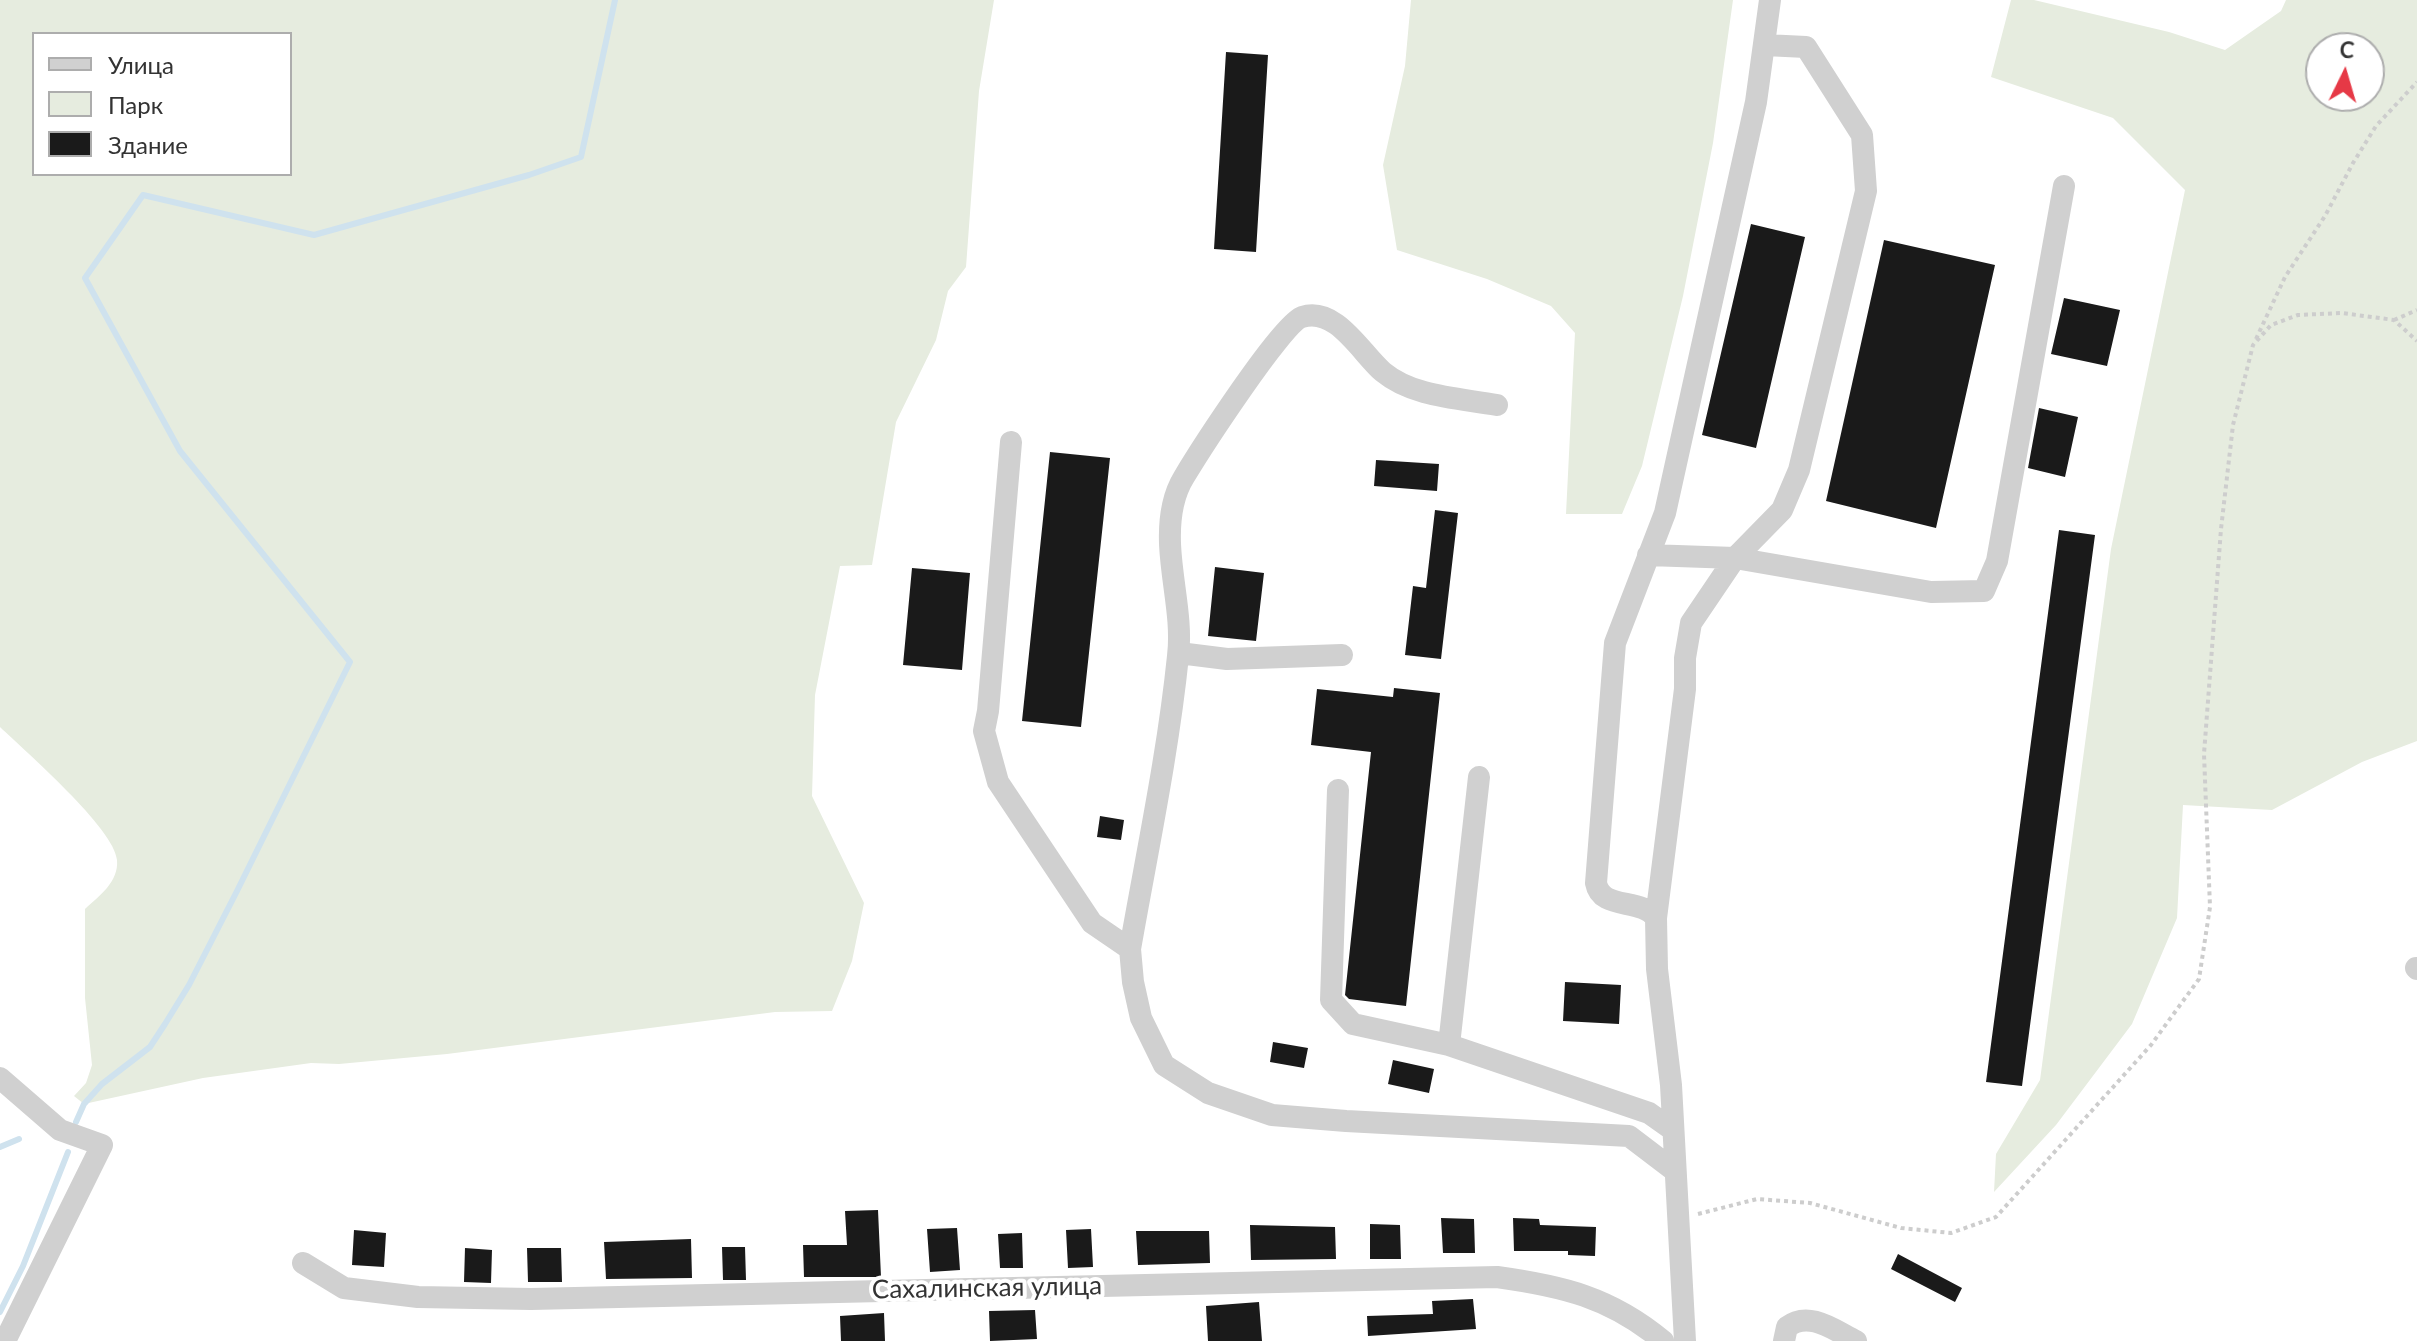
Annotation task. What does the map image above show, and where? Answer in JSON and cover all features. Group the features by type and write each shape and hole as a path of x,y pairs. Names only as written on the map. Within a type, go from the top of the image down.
{"street":[{"path":"1656,918 1645,907 1604,899 1597,892 1615,643 1665,513 1756,102 1770,0"},
{"path":"1685,1341 1671,1085 1657,969 1656,918 1685,689 1685,658 1691,623 1735,558 1782,510 1799,470 1866,191 1862,135 1806,47 1765,45"},
{"path":"1648,555 1735,558 1931,592 1984,591 1997,561 2064,186"},
{"path":"1497,405 1403,386 1382,371 1340,327 1321,316 1301,317 1284,331 1182,480 1173,506 1170,533 1179,653 1130,949 1141,1018 1164,1065 1208,1093 1272,1115 1629,1136 1675,1171"},
{"path":"1011,442 984,731 998,782 1083,910 1092,923 1130,949"},
{"path":"1179,653 1227,659 1342,655"},
{"path":"1449,1045 1479,777"},
{"path":"1338,790 1331,1000 1353,1024 1449,1045 1649,1113 1673,1130"},
{"path":"0,1078 60,1130 102,1145 5,1341"},
{"name":"Сахалинская улица","path":"303,1263 344,1288 418,1297 531,1299 1497,1277 1548,1284 1602,1301 1663,1341"},
{"path":"1784,1341 1787,1327 1796,1320 1806,1318 1856,1341"}],"path":[{"path":"1680,1218 1757,1199 1810,1203 1901,1228 1951,1233 1996,1217 2151,1045 2199,979 2210,907 2204,754 2221,529 2233,425 2253,345 2285,277 2325,216 2376,126 2417,82"},
{"path":"2253,345 2271,325 2298,315 2342,313 2394,320 2417,310"},
{"path":"2394,320 2417,341"}],"green space":[{"path":"0,0 994,0 979,91 966,267 948,291 936,340 896,422 872,565 840,566 815,695 812,796 864,903 852,961 832,1011 775,1012 447,1054 339,1064 311,1063 203,1078 84,1104 74,1096 86,1083 92,1065 85,998 85,909 111,882 117,860 101,830 47,771 0,727"},
{"path":"1411,0 1733,0 1713,143 1683,296 1642,466 1622,514 1566,514 1575,333 1551,306 1487,279 1397,250 1383,165 1405,66"},
{"path":"2011,0 2034,0 2169,32 2225,50 2281,11 2286,0 2417,0 2417,741 2362,762 2272,810 2183,805 2177,918 2132,1024 2056,1125 1994,1192 1996,1154 2040,1080 2111,549 2185,190 2113,118 1991,77"}],"building":[{"path":"1226,52 1268,55 1256,252 1214,249"},
{"path":"1751,224 1805,237 1756,448 1702,435"},
{"path":"1884,240 1995,265 1936,528 1826,501"},
{"path":"2064,298 2120,310 2107,366 2051,354"},
{"path":"2039,408 2078,417 2065,477 2028,468"},
{"path":"1050,452 1110,458 1081,727 1022,721"},
{"path":"1376,460 1439,464 1437,491 1374,486"},
{"path":"1435,510 1458,513 1441,659 1405,655 1413,586 1426,588"},
{"path":"2059,530 2095,535 2022,1086 1986,1082"},
{"path":"1215,567 1264,573 1256,641 1208,636"},
{"path":"912,568 970,573 962,670 903,665"},
{"path":"1394,688 1440,693 1406,1006 1349,999 1345,995 1371,752 1311,745 1317,689 1393,697"},
{"path":"1100,816 1124,820 1121,840 1097,837"},
{"path":"1565,982 1621,985 1619,1024 1563,1021"},
{"path":"1273,1042 1308,1048 1304,1068 1270,1062"},
{"path":"1393,1060 1434,1069 1429,1093 1388,1084"},
{"path":"878,1210 881,1277 804,1277 803,1245 847,1245 845,1211"},
{"path":"1441,1218 1474,1219 1475,1253 1443,1253"},
{"path":"1513,1218 1539,1219 1540,1225 1596,1227 1595,1256 1568,1255 1568,1251 1514,1251"},
{"path":"1370,1224 1400,1225 1401,1259 1370,1259"},
{"path":"1250,1225 1335,1227 1336,1259 1251,1260"},
{"path":"957,1228 960,1270 930,1272 927,1229"},
{"path":"1091,1229 1093,1267 1068,1268 1066,1230"},
{"path":"354,1230 386,1233 384,1267 352,1265"},
{"path":"1136,1231 1209,1231 1210,1263 1138,1265"},
{"path":"1022,1233 1023,1268 1000,1268 998,1234"},
{"path":"691,1239 692,1278 606,1279 604,1242"},
{"path":"722,1247 745,1247 746,1280 723,1280"},
{"path":"465,1248 492,1250 491,1283 464,1282"},
{"path":"527,1248 561,1248 562,1282 528,1282"},
{"path":"1898,1254 1962,1288 1955,1302 1891,1269"},
{"path":"1473,1299 1476,1329 1368,1336 1367,1316 1433,1314 1432,1301"},
{"path":"1259,1302 1262,1341 1208,1341 1206,1306"},
{"path":"1035,1310 1037,1339 990,1341 989,1311"},
{"path":"884,1313 885,1341 841,1341 840,1316"}],"waterway":[{"path":"76,1122 84,1104 102,1084 150,1047 189,985 350,662 180,451 85,278 143,195 314,235 529,175 581,157 615,0"},
{"path":"0,1147 19,1139"},
{"path":"0,1312 23,1266 68,1152"}]}
